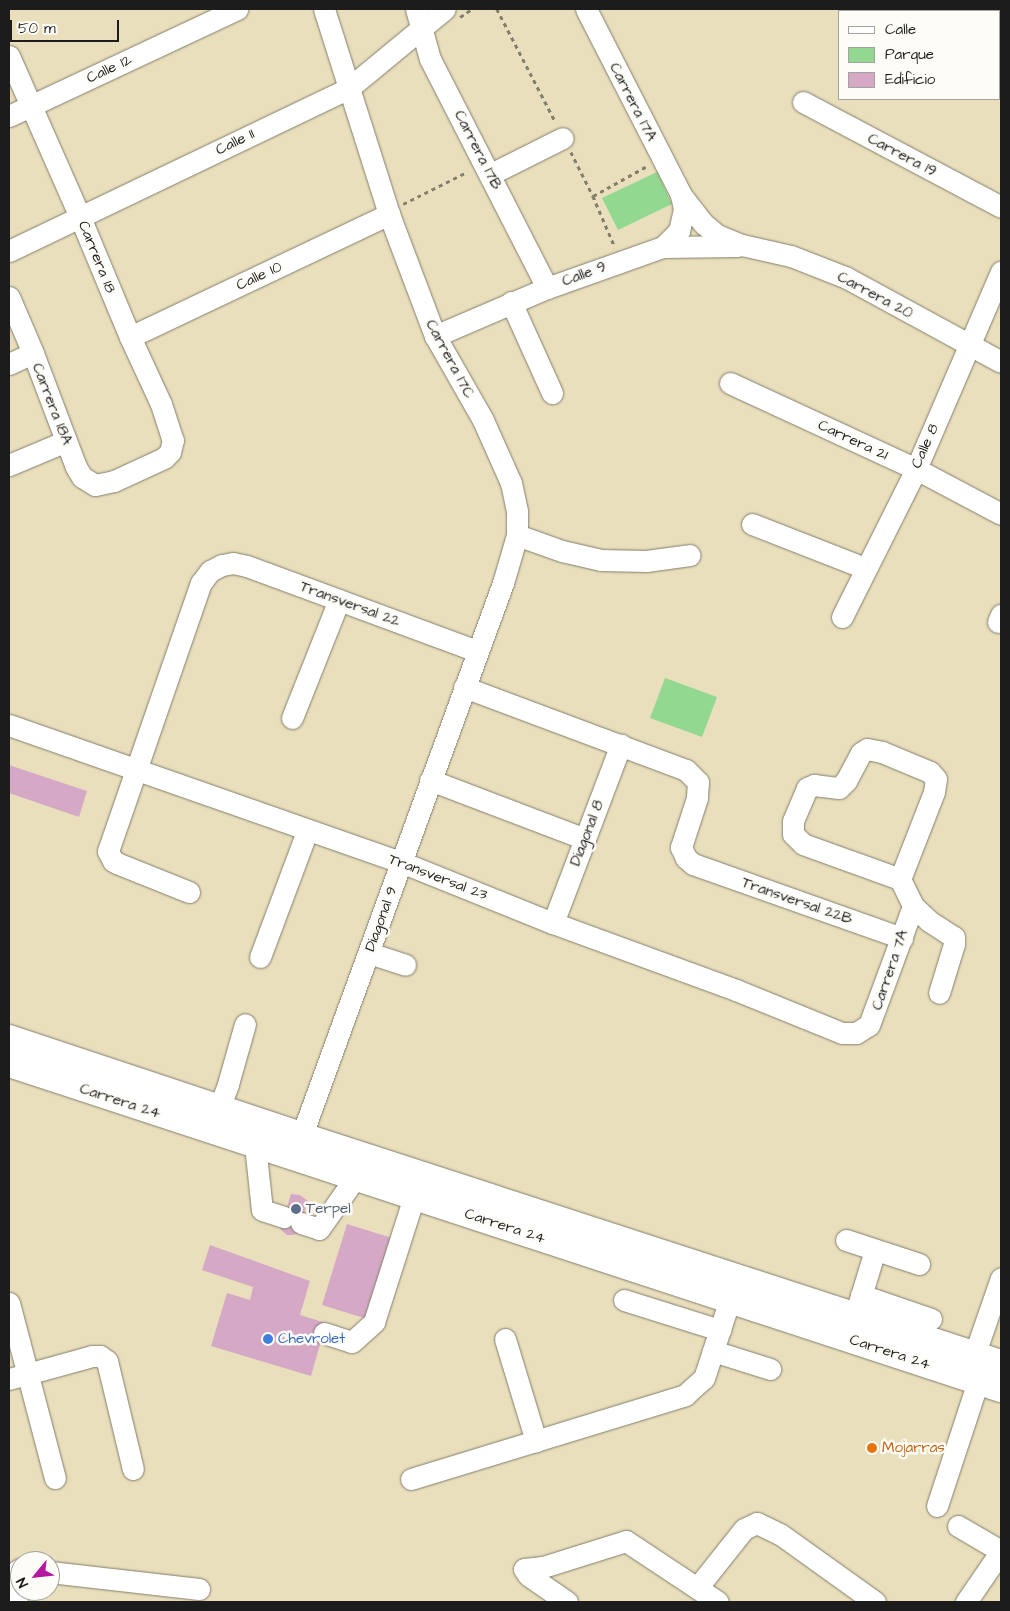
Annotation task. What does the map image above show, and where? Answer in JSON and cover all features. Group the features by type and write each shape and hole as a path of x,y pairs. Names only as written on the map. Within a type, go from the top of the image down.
{"main road":[{"name":"Carrera 24","path":"9,1038 218,1108 298,1147 355,1178 990,1385"},
{"name":"Carrera 24","path":"9,1064 255,1145 298,1147 858,1305 975,1354 1001,1362"}],"street":[{"name":"Calle 12","path":"9,116 237,9"},
{"name":"Carrera 17C","path":"324,9 388,212 435,336 483,420 510,483 518,511 518,535 477,651"},
{"name":"Calle 11","path":"9,251 349,88 418,19 445,9"},
{"name":"Carrera 17A","path":"586,9 681,195 704,224 717,235 742,246"},
{"name":"Carrera 17B","path":"418,19 430,58 482,171 547,288"},
{"name":"Carrera 18","path":"9,56 172,432 173,446 164,458 114,481"},
{"name":"Carrera 19","path":"803,102 1001,207"},
{"path":"482,171 563,138"},
{"name":"Carrera 17A","path":"663,248 679,231 684,210 681,195"},
{"name":"Calle 10","path":"130,337 388,212"},
{"name":"Calle 9","path":"435,336 547,288 663,248 742,246"},
{"name":"Carrera 20","path":"742,246 791,256 847,278 1001,362"},
{"name":"Calle 8","path":"842,617 916,469 1001,272"},
{"name":"Carrera 18A","path":"9,297 82,477 95,485 114,481"},
{"path":"511,302 552,393"},
{"path":"9,364 33,353"},
{"name":"Carrera 21","path":"730,383 916,469 1001,514"},
{"path":"9,464 66,440"},
{"path":"752,524 865,568"},
{"path":"518,535 562,552 601,560 646,561 690,555"},
{"name":"Transversal 22","path":"136,770 201,582 210,571 222,565 233,563 247,566 477,651"},
{"path":"292,718 339,600"},
{"name":"Diagonal 9","path":"298,1147 477,651"},
{"path":"464,687 621,744"},
{"name":"Transversal 23","path":"9,725 307,831 401,862 553,922 736,990 842,1033 856,1034 863,1030"},
{"name":"Transversal 22B","path":"621,744 686,770 698,782 697,798 681,847 686,858 693,864 902,938"},
{"name":"Diagonal 8","path":"553,922 621,744"},
{"path":"900,879 934,792 936,779 930,772 882,752 867,749 861,753 846,781 839,788 814,785 807,788 793,822 793,834 803,844 900,879 913,906 923,917 954,937 954,944 939,993"},
{"path":"136,770 109,846 110,857 117,863 189,892"},
{"path":"430,780 585,839"},
{"path":"260,957 307,831"},
{"name":"Carrera 7A","path":"863,1030 869,1026 874,1016 913,906"},
{"path":"369,953 405,965"},
{"path":"218,1108 228,1084 245,1024"},
{"path":"255,1145 262,1210 319,1229 355,1178"},
{"path":"324,1333 352,1342 374,1322 414,1197"},
{"path":"846,1240 919,1264"},
{"path":"875,1250 858,1305 931,1319"},
{"path":"975,1354 1001,1278"},
{"path":"694,1386 693,1374 715,1329 725,1298"},
{"path":"624,1300 715,1329"},
{"path":"9,1303 18,1376 55,1478"},
{"path":"411,1479 685,1395 704,1378 713,1351 715,1329"},
{"path":"505,1340 536,1441"},
{"path":"713,1351 770,1369"},
{"path":"18,1376 92,1356 100,1356 107,1361 133,1469"},
{"path":"937,1506 990,1385"},
{"path":"697,1588 744,1529 757,1523 780,1534 875,1602"},
{"path":"958,1526 1001,1551 966,1602"},
{"path":"567,1602 528,1576 524,1569 543,1567 626,1541 718,1602"},
{"path":"60,1573 199,1589"}],"path":[{"path":"593,196 654,162"},
{"path":"388,212 482,171"}],"green space":[{"path":"657,172 672,204 618,230 602,198"},
{"path":"665,678 717,697 702,737 650,718"}],"building":[{"path":"9,765 87,791 79,817 9,793"},
{"name":"Terpel","path":"291,1194 300,1195 308,1201 297,1234 287,1235 280,1229"},
{"name":"Chevrolet","path":"347,1224 392,1238 367,1319 322,1305"},
{"name":"Chevrolet","path":"210,1245 310,1281 300,1315 326,1323 311,1376 211,1346 227,1293 250,1300 253,1287 202,1270"}],"place":[{"name":"Terpel","path":"296,1209"},
{"name":"Chevrolet","path":"268,1339"},
{"name":"Mojarras","path":"872,1448"}]}
